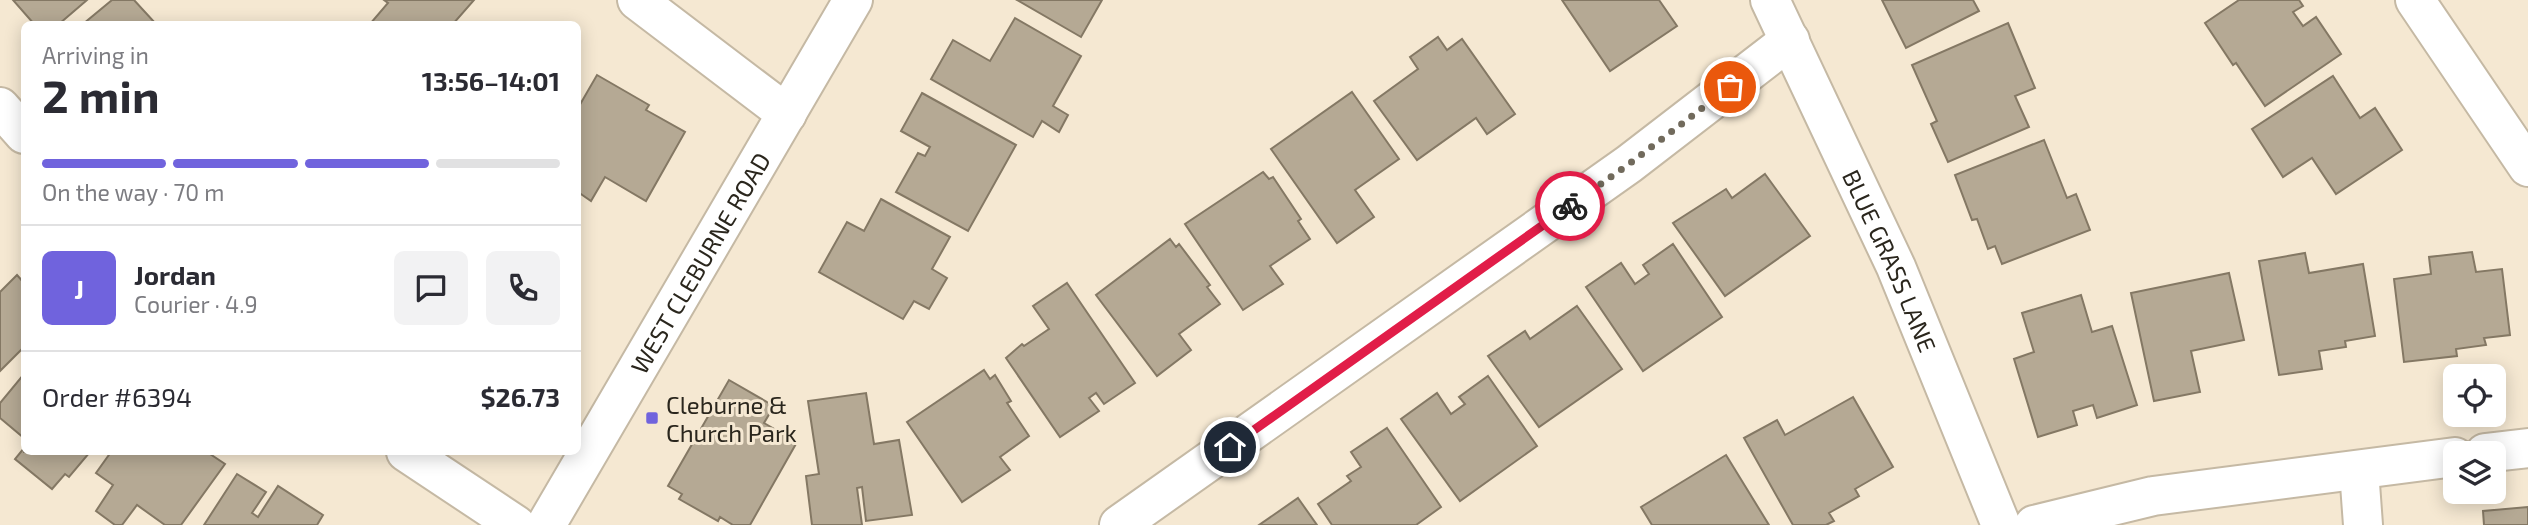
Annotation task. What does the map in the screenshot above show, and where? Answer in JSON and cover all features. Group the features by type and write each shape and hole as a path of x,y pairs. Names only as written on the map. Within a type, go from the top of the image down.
{"street":[{"path":"637,0 787,114"},
{"name":"WEST CLEBURNE ROAD","path":"546,525 853,0"},
{"name":"BLUE GRASS LANE","path":"1770,0 1896,267 2001,525"},
{"path":"2416,0 2528,167"},
{"path":"1119,525 1629,164 1790,40"},
{"path":"0,107 21,131"},
{"path":"2506,451 2528,448"},
{"path":"411,455 516,525"},
{"path":"2034,525 2153,496 2443,459"},
{"path":"2359,470 2363,525"}],"building":[{"path":"13,0 87,0 62,21 31,21"},
{"path":"112,0 134,0 153,21 87,21"},
{"path":"384,0 474,0 456,21 373,21 388,3"},
{"path":"1017,0 1102,0 1081,37"},
{"path":"1562,0 1659,0 1677,26 1610,71"},
{"path":"1882,0 1973,0 1979,11 1906,48"},
{"path":"2239,0 2299,0 2303,6 2293,12 2303,26 2316,17 2341,54 2265,106 2205,23"},
{"path":"1015,18 1081,56 1053,106 1068,115 1059,132 1042,121 1033,137 931,79 953,40 990,61"},
{"path":"2008,23 2035,88 2015,96 2029,127 1948,162 1931,124 1937,121 1912,65"},
{"path":"1438,37 1447,50 1462,39 1515,114 1487,134 1476,118 1417,160 1374,101 1418,69 1410,57"},
{"path":"597,75 649,105 646,110 685,132 646,201 605,177 591,201 581,194 581,103"},
{"path":"2333,76 2360,118 2375,108 2402,150 2336,194 2312,158 2283,177 2252,129"},
{"path":"1352,92 1399,159 1355,190 1374,217 1337,243 1271,149"},
{"path":"922,93 1016,145 968,231 896,192 918,153 925,156 930,147 901,131"},
{"path":"2044,140 2067,198 2076,194 2090,230 2002,264 1995,246 1988,249 1977,219 1972,220 1955,175"},
{"path":"1263,172 1269,179 1273,177 1301,219 1298,221 1310,239 1270,266 1283,284 1243,310 1185,224"},
{"path":"1765,174 1810,236 1725,296 1673,223 1726,189 1732,198"},
{"path":"881,199 950,237 932,269 947,278 929,309 914,301 903,319 819,272 847,222 864,231"},
{"path":"1170,239 1176,247 1179,244 1210,285 1207,287 1220,304 1179,334 1191,350 1157,376 1096,295"},
{"path":"1673,244 1722,317 1643,371 1586,287 1621,263 1635,284 1649,274 1643,265"},
{"path":"2472,252 2476,272 2502,269 2510,335 2484,338 2486,345 2456,349 2457,356 2404,362 2394,279 2431,274 2429,257"},
{"path":"2305,253 2309,273 2363,264 2375,336 2345,341 2346,347 2319,351 2322,369 2279,375 2259,261"},
{"path":"2229,273 2244,340 2191,351 2200,392 2154,401 2131,293"},
{"path":"17,275 21,280 21,350 0,371 0,292"},
{"path":"1067,283 1135,383 1104,404 1096,393 1089,398 1099,411 1060,437 1006,358 1022,344 1024,346 1049,329 1033,306"},
{"path":"2081,295 2092,332 2112,326 2137,405 2097,418 2093,405 2073,411 2077,425 2038,437 2014,359 2034,352 2022,313"},
{"path":"1577,306 1622,369 1539,427 1488,356 1525,331 1530,339"},
{"path":"984,370 990,379 995,375 1011,401 1007,403 1029,436 1000,457 1010,470 962,502 907,422"},
{"path":"1488,376 1537,446 1460,501 1401,419 1437,393 1451,414 1465,404 1459,397"},
{"path":"21,378 21,436 0,418 0,403"},
{"path":"729,380 774,406 764,423 797,442 750,525 733,525 720,517 718,521 679,499 682,494 668,486"},
{"path":"866,393 874,444 899,440 912,515 866,521 862,487 857,488 862,525 812,525 806,476 819,474 808,401"},
{"path":"1853,397 1893,467 1855,489 1859,496 1829,513 1834,521 1826,525 1793,525 1744,438 1777,420 1785,435"},
{"path":"1387,428 1441,507 1416,525 1332,525 1318,504 1351,481 1347,476 1361,467 1351,452"},
{"path":"21,452 21,455 87,455 69,477 65,474 52,489 15,459"},
{"path":"109,455 212,455 225,464 181,525 165,525 137,505 122,525 115,525 96,511 113,485 96,473"},
{"path":"1726,455 1769,525 1652,525 1641,507"},
{"path":"237,474 266,492 252,513 258,517 278,486 323,515 317,525 204,525"},
{"path":"1298,498 1317,525 1259,525"},
{"path":"2528,507 2528,525 2484,525 2483,511"}],"way so far":[{"path":"1570,206 1730,87"}],"place":[{"name":"Cleburne & Church Park","path":"652,418"}],"route":[{"path":"1230,447 1570,206"}]}
